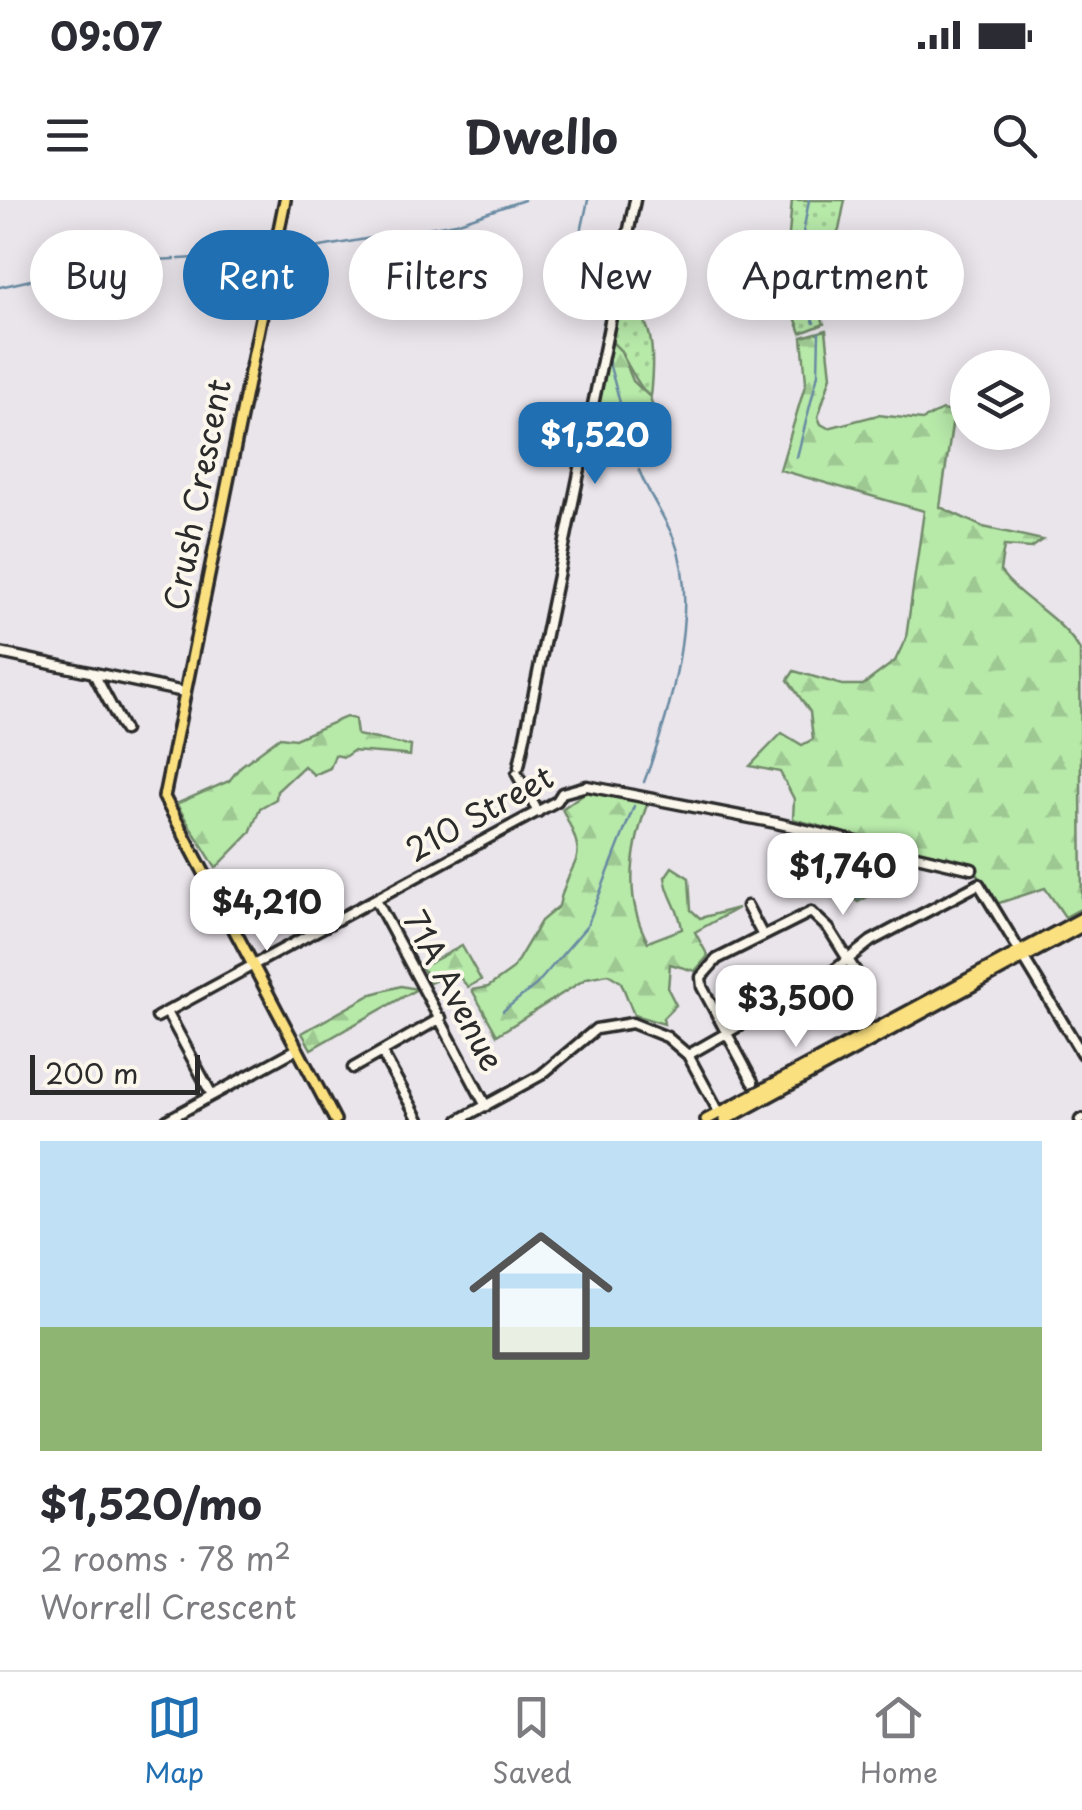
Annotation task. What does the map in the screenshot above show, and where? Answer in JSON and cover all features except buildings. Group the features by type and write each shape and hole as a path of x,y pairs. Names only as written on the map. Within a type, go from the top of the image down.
{"main road":[{"name":"Crush Crescent","path":"252,966 164,801 285,200"},
{"path":"706,1120 722,1118 1082,918"},
{"path":"1023,954 1082,926"},
{"path":"252,966 334,1120"}],"street":[{"path":"538,812 518,770 635,200"},
{"path":"0,653 184,692"},
{"path":"94,674 124,730"},
{"name":"210 Street","path":"157,1017 538,812 557,801 562,793 596,786 972,868"},
{"path":"688,1055 725,1030 827,976 871,940 979,884 1082,1054"},
{"name":"71A Avenue","path":"376,900 486,1106"},
{"path":"746,906 762,934"},
{"path":"754,1082 701,977 716,959 810,912 825,925 866,988"},
{"path":"167,1012 212,1095"},
{"path":"353,1068 441,1018"},
{"path":"459,1120 552,1067 596,1029 632,1024 666,1036 688,1055 722,1118"},
{"path":"166,1120 296,1049"},
{"path":"382,1053 419,1120"}],"green space":[{"path":"792,200 845,200 839,230 789,230"},
{"path":"615,320 645,322 652,359 650,397 622,355 611,341"},
{"path":"796,320 823,320 824,324 801,333"},
{"path":"826,330 831,376 818,417 821,424 828,428 878,415 922,420 942,410 950,411 940,507 983,527 1043,540 1031,548 1004,546 1000,571 1062,627 1080,650 1082,908 1065,917 1045,888 996,904 973,867 793,819 794,799 780,772 750,766 782,733 802,745 813,739 810,712 788,680 794,671 842,685 863,685 895,661 906,638 924,511 780,470 806,382 802,337"},
{"path":"611,341 621,351 633,381 650,397 663,442 594,424"},
{"path":"346,717 355,719 357,735 411,746 410,756 353,751 344,757 335,755 330,768 314,775 304,766 277,791 276,799 260,808 250,833 216,868 176,804 229,781 241,766 280,737 295,739"},
{"path":"587,791 648,802 637,837 632,873 635,908 648,942 682,929 665,877 672,867 689,878 691,910 700,918 738,908 695,932 708,956 695,971 670,964 668,989 676,1005 663,1018 664,1024 634,1015 621,982 608,974 587,978 497,1035 472,990 488,987 512,970 541,921 559,906 578,852 562,809"},
{"path":"804,847 861,850 880,890 858,902 822,873 798,872 794,856"},
{"path":"462,946 481,980 468,987 455,972 430,983 422,967"},
{"path":"401,986 417,989 311,1049 302,1033 372,994"}],"water":[{"path":"839,851 862,864 872,891 858,899 819,867 827,865 798,856 815,857 828,864 825,853"}],"waterway":[{"path":"329,245 456,223 524,200"},
{"path":"582,230 588,200"},
{"path":"809,200 796,272 814,323"},
{"path":"0,287 110,262 175,259"},
{"path":"179,259 183,259"},
{"path":"600,342 604,320"},
{"path":"797,457 818,374 819,333"},
{"path":"608,359 634,454"},
{"path":"639,470 674,539 684,597 672,695 644,782"},
{"path":"503,1011 536,985 587,926 634,806"}]}
